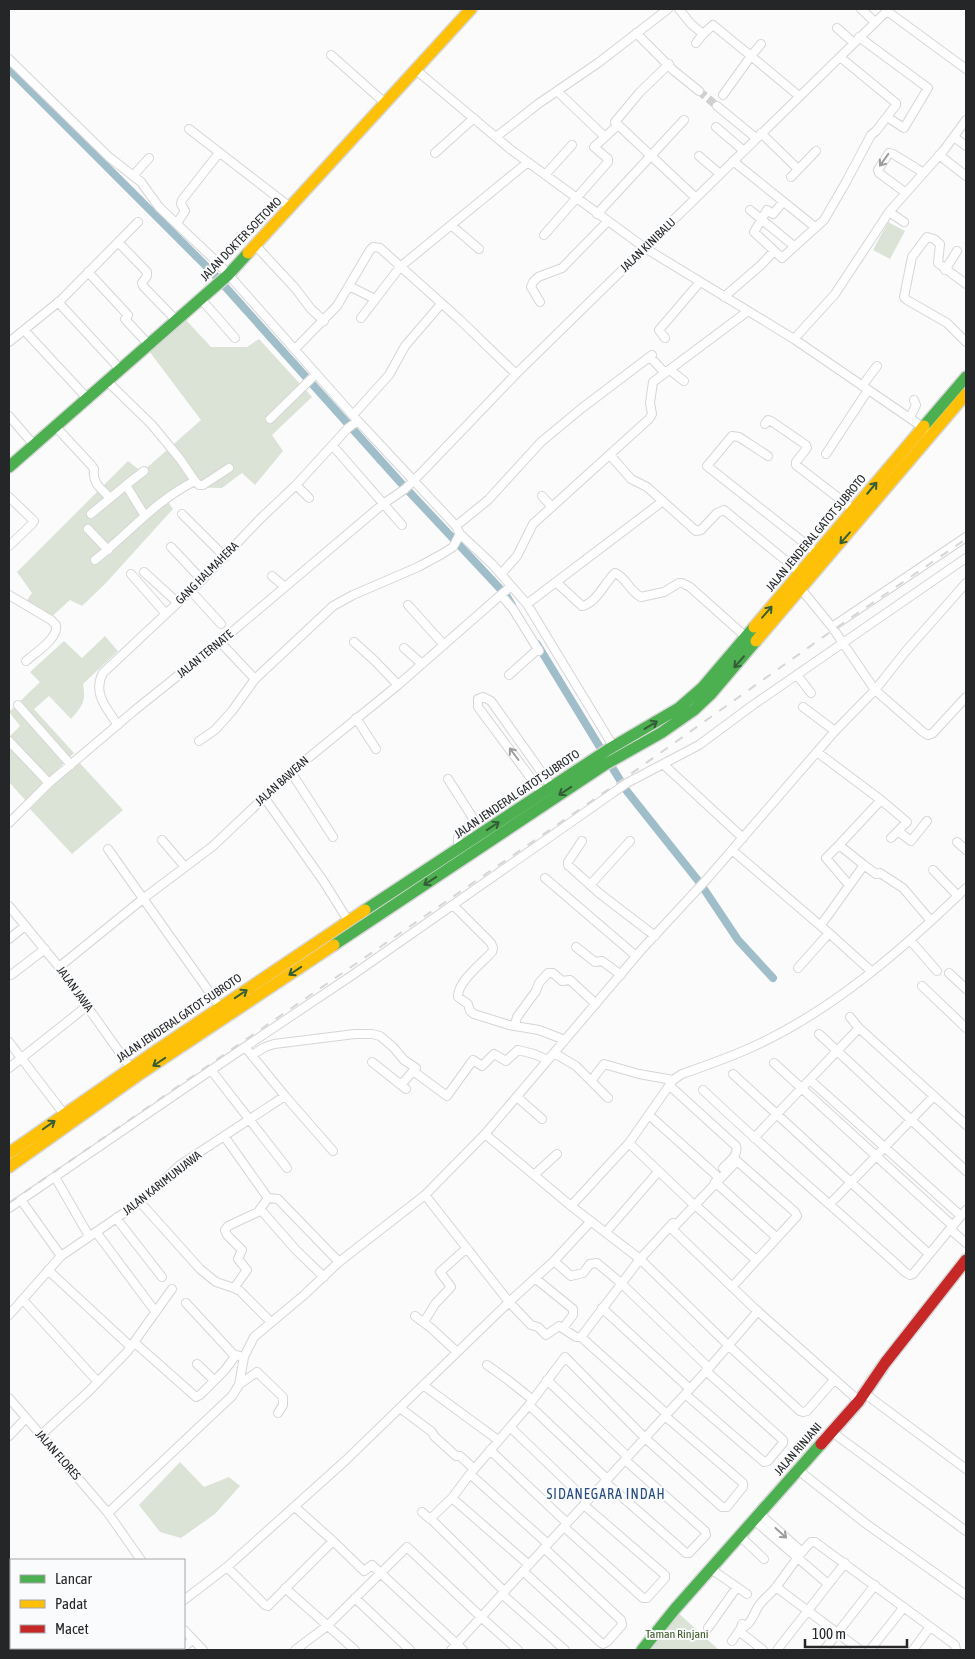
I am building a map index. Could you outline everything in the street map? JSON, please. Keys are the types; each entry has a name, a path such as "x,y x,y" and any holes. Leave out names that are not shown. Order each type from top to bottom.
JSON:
{"main road":[{"name":"JALAN DOKTER SOETOMO","path":"9,467 226,278 470,9"},
{"name":"JALAN JENDERAL GATOT SUBROTO","path":"9,1166 220,1007 349,922 371,914 459,849 547,790 609,754 661,732 694,710 711,694 801,589 928,430 966,377"},
{"name":"JALAN JENDERAL GATOT SUBROTO","path":"9,1153 64,1114 134,1072 371,914 687,701 703,687 854,510 928,430 966,394"},
{"name":"JALAN RINJANI","path":"642,1650 832,1432 966,1260"}],"street":[{"path":"496,137 598,63 668,9"},
{"path":"679,9 691,24 703,34"},
{"path":"861,9 875,22"},
{"path":"888,10 966,69"},
{"name":"JALAN KINIBALU","path":"409,484 516,374 888,10"},
{"path":"696,43 713,25 799,96"},
{"path":"837,28 928,88 904,128 887,117"},
{"path":"636,33 699,91"},
{"path":"723,95 761,44"},
{"path":"331,55 386,103"},
{"path":"783,202 773,214 768,210 754,232 782,258 824,220 871,135 876,132 896,103 840,57"},
{"path":"9,59 109,157 146,188 160,207 177,223 226,278 295,348 313,377 409,484 456,526 459,536 500,574 527,604 609,754"},
{"path":"669,64 640,92 615,121 617,126 696,198"},
{"path":"416,70 528,162 645,248 794,340 928,430"},
{"path":"557,91 604,136"},
{"path":"717,106 798,169"},
{"path":"435,153 474,118"},
{"path":"597,214 684,120"},
{"path":"794,340 835,294 889,212 939,155 966,120"},
{"path":"544,235 609,161 594,147 617,126"},
{"path":"716,127 744,151"},
{"path":"189,129 290,207"},
{"path":"954,137 966,146"},
{"path":"545,175 572,145"},
{"path":"791,177 816,151"},
{"path":"177,223 185,211 181,204 182,200 219,153"},
{"path":"906,193 879,173 878,170 889,153 924,172"},
{"path":"939,155 966,176"},
{"path":"699,156 720,174"},
{"path":"133,176 148,158"},
{"path":"733,161 815,227"},
{"path":"361,318 400,267 528,162"},
{"path":"750,210 794,246"},
{"path":"889,212 904,222"},
{"path":"540,302 531,287 533,282 538,277 562,268 608,221"},
{"path":"9,342 58,302 138,222"},
{"path":"451,225 480,249"},
{"path":"966,284 938,263 940,244 934,239 927,237 912,257 904,296 907,300 947,323 966,342"},
{"path":"118,242 147,272 147,276 141,284 176,320"},
{"path":"256,246 302,296 311,309 324,321"},
{"path":"295,348 337,306 373,247 380,248 516,374"},
{"path":"724,297 762,265 774,251"},
{"path":"945,270 957,251"},
{"path":"88,272 128,315 125,319 149,345"},
{"path":"666,338 659,330 700,282"},
{"path":"350,286 375,299"},
{"path":"205,296 236,338"},
{"path":"58,302 120,370"},
{"name":"GANG HALMAHERA","path":"118,725 98,692 100,678 111,664 191,591 333,446 354,422 389,374 405,346 441,304"},
{"path":"500,574 517,556 533,524 652,416 650,403 652,384 748,311"},
{"path":"24,330 87,398"},
{"path":"456,526 488,500 540,442 651,356 667,372 684,381"},
{"path":"826,454 877,366"},
{"path":"270,419 313,377"},
{"path":"107,381 152,425 199,485 202,485 228,468"},
{"path":"910,418 916,405 914,400"},
{"path":"9,416 34,445"},
{"path":"764,424 768,420 771,421 806,445 807,448 796,462 796,465 854,510"},
{"path":"55,426 92,466 94,469 92,477 94,481 110,498"},
{"path":"768,456 738,437 732,436 707,466 817,553"},
{"path":"333,446 402,525"},
{"path":"610,455 631,479 643,484 698,531 717,513 724,510 801,573"},
{"path":"91,514 144,471"},
{"path":"95,560 145,516 180,489 195,481"},
{"name":"JALAN TERNATE","path":"9,823 70,765 409,484"},
{"path":"296,485 309,498"},
{"path":"126,486 145,516"},
{"path":"542,496 552,507"},
{"path":"9,497 34,521 9,546"},
{"path":"527,604 662,500"},
{"path":"182,514 225,557"},
{"path":"88,528 108,550"},
{"path":"199,741 215,730 232,711 255,679 333,606 352,594 418,567 453,547 459,536"},
{"path":"832,627 966,537"},
{"path":"171,547 202,580"},
{"path":"9,1208 245,1046 354,974 623,785 699,745 966,558"},
{"path":"144,572 178,603"},
{"path":"556,582 582,606 586,606 615,573 640,597 664,592 682,583 690,587 746,637"},
{"path":"131,574 166,614"},
{"path":"272,576 285,587"},
{"path":"240,1384 244,1357 254,1337 339,1262 425,1196 485,1134 636,956 707,879 835,731 908,653 966,583"},
{"name":"JALAN BAWEAN","path":"59,967 144,898 213,846 291,772 398,685 511,587"},
{"path":"801,589 832,627 875,690 922,732 928,735 937,729 966,697"},
{"path":"191,591 221,624"},
{"path":"502,594 539,650 509,675"},
{"path":"9,595 51,620 56,625 56,634 52,639 26,661"},
{"path":"408,605 444,645"},
{"path":"220,642 255,679"},
{"path":"354,642 398,685"},
{"path":"404,648 422,664"},
{"path":"797,675 811,693"},
{"path":"483,697 491,702 547,790 478,707 478,700 483,697"},
{"path":"18,705 70,765"},
{"path":"803,707 835,731"},
{"path":"356,718 376,748"},
{"path":"9,741 49,783"},
{"path":"817,752 881,800 918,832"},
{"path":"663,764 742,838"},
{"path":"291,772 310,794 333,837"},
{"path":"448,779 473,818 470,825 458,834 459,849"},
{"path":"264,797 324,882 349,922"},
{"path":"849,885 826,858 881,800"},
{"path":"898,831 911,841 927,821"},
{"path":"891,838 907,822"},
{"path":"470,825 477,837"},
{"path":"162,840 185,866"},
{"path":"582,842 569,859 568,864 590,885 655,936"},
{"path":"590,885 630,842"},
{"path":"957,842 966,850"},
{"path":"839,845 876,874 880,873 903,888 931,921"},
{"path":"108,849 220,1007"},
{"path":"732,850 872,971"},
{"path":"821,925 864,865"},
{"path":"934,870 958,896"},
{"path":"545,878 636,956"},
{"path":"571,1206 629,1143 672,1083 682,1074 750,1048 791,1027 854,986 910,940 966,888"},
{"path":"453,905 492,943 493,948 492,952 461,984 457,993 458,997 468,1004 471,1013 509,1025 539,1030 565,1040"},
{"name":"JALAN JAWA","path":"9,906 59,967 134,1072"},
{"path":"9,939 25,926"},
{"path":"798,968 829,933"},
{"path":"910,940 937,971"},
{"path":"576,947 595,962 602,961 621,975"},
{"path":"11,975 45,949"},
{"path":"515,1026 517,1017 536,991 537,985 548,973 553,973 562,981 570,980 596,1004"},
{"path":"949,973 966,988"},
{"path":"922,986 966,1028"},
{"path":"9,1068 87,1006"},
{"path":"850,1017 859,1028 966,1125"},
{"path":"754,1138 859,1028"},
{"path":"252,1055 274,1044 355,1034 372,1034 380,1036 404,1060 416,1068 404,1087 372,1062"},
{"path":"819,1034 966,1171"},
{"path":"9,1042 20,1059 64,1114"},
{"path":"245,1046 333,1151"},
{"path":"466,1054 482,1066 494,1054 506,1061 518,1050 548,1060"},
{"path":"554,1053 576,1066 608,1098"},
{"path":"413,1071 447,1096 473,1060"},
{"path":"774,1063 966,1243"},
{"path":"581,1337 640,1258 716,1178 736,1155 737,1150 736,1146 672,1083 604,1064 591,1081"},
{"path":"211,1070 287,1168"},
{"path":"733,1074 929,1254"},
{"path":"703,1090 754,1138 905,1272 910,1275 913,1274 964,1213 885,1148 810,1080"},
{"name":"JALAN KARIMUNJAWA","path":"9,1314 61,1256 140,1202 180,1165 285,1096"},
{"path":"830,1204 852,1184 934,1096"},
{"path":"516,1097 542,1120"},
{"path":"649,1114 776,1237"},
{"path":"485,1134 571,1206 640,1258 728,1345 803,1412 808,1410 834,1380"},
{"path":"224,1136 268,1198 278,1199 339,1262"},
{"path":"629,1143 658,1172 756,1260"},
{"path":"534,1175 557,1154"},
{"path":"716,1178 737,1162 795,1212 797,1216 732,1287"},
{"path":"606,1232 658,1172"},
{"path":"55,1177 92,1234 155,1311"},
{"path":"425,1196 509,1302 531,1325 538,1327 545,1334 548,1334 556,1327 563,1328 577,1337 581,1337 743,1484 743,1487 728,1506 722,1508 645,1438 565,1357 531,1402 472,1471 452,1498 431,1519"},
{"path":"234,1288 247,1270 238,1259 242,1250 227,1235 225,1230 228,1226 260,1210 268,1198"},
{"path":"21,1200 61,1256"},
{"path":"140,1202 200,1268 216,1282 240,1292 271,1322"},
{"path":"693,1203 672,1229 732,1287 834,1380 966,1468"},
{"path":"260,1210 296,1250 324,1277"},
{"path":"116,1218 162,1277"},
{"path":"185,1599 227,1567 345,1462 509,1302 536,1279 591,1221"},
{"path":"424,1322 435,1304 451,1287 440,1272 467,1248"},
{"path":"554,1261 572,1276 583,1273 590,1264 595,1262 621,1283 784,1441 768,1461 764,1462 687,1392 602,1308"},
{"path":"48,1270 194,1396 198,1397 225,1370 236,1355"},
{"path":"536,1279 573,1309 573,1315 563,1328"},
{"path":"41,1434 98,1382 133,1345 172,1289"},
{"path":"23,1300 98,1382"},
{"path":"186,1303 236,1355 244,1357"},
{"path":"453,1647 708,1369 758,1311"},
{"path":"415,1316 457,1352"},
{"path":"197,1364 214,1380"},
{"path":"488,1365 508,1380 531,1402 606,1480 686,1553 689,1553 706,1535 705,1531 626,1458 547,1380"},
{"path":"108,1513 232,1396 240,1384 257,1372 283,1397 283,1405 278,1413"},
{"path":"423,1385 498,1440"},
{"name":"JALAN FLORES","path":"9,1398 108,1513 140,1559"},
{"path":"400,1408 432,1432 456,1456 460,1456 472,1471 621,1620 622,1625 607,1642 604,1644 600,1642 523,1571"},
{"path":"9,1436 26,1418"},
{"path":"490,1450 565,1525 643,1598 647,1598 665,1578 665,1575 586,1503 510,1427"},
{"path":"832,1432 966,1530"},
{"path":"798,1470 865,1523 966,1595"},
{"path":"452,1498 529,1565"},
{"path":"295,1507 364,1570 372,1565 453,1647 463,1650"},
{"path":"422,1512 503,1593 565,1650"},
{"path":"757,1518 828,1584"},
{"path":"741,1537 764,1559"},
{"path":"227,1567 268,1606 333,1541"},
{"path":"732,1641 755,1615 756,1609 776,1587 799,1555 811,1542 816,1542 955,1645 956,1650"},
{"path":"295,1650 328,1626 407,1547 518,1650"},
{"path":"777,1650 845,1563"},
{"path":"711,1569 747,1594"},
{"path":"824,1650 874,1585"},
{"path":"708,1628 737,1587"},
{"path":"776,1587 860,1650"},
{"path":"285,1588 355,1650"},
{"path":"355,1598 410,1650"},
{"path":"870,1650 904,1606"},
{"path":"913,1650 930,1627"},
{"path":"740,1630 763,1650"},
{"path":"185,1631 203,1650"},
{"path":"185,1646 192,1640"},
{"path":"303,1644 310,1650"}],"green space":[{"path":"888,222 905,231 890,259 873,250"},
{"path":"186,320 211,347 247,347 259,339 312,397 272,435 283,451 255,485 242,473 222,488 178,487 166,499 173,509 105,584 82,606 70,600 48,620 23,606 32,593 17,572 128,461 142,472 201,420 149,351"},
{"path":"105,636 118,651 83,684 83,703 71,719 49,696 34,709 74,753 26,801 9,782 9,737 20,726 9,712 40,682 30,672 64,641 82,658"},
{"path":"78,761 123,810 72,854 30,809"},
{"path":"180,1462 204,1487 229,1477 240,1486 215,1514 181,1538 160,1532 139,1505"},
{"name":"Taman Rinjani","path":"675,1610 719,1650 643,1650"}],"waterway":[{"path":"9,69 212,272 401,483 506,595 512,605"},
{"path":"537,644 626,790 700,883 738,940 773,978"}],"tunnel":[{"path":"699,91 717,106"}],"railway":[{"path":"9,1203 625,778 833,630 966,539"}],"traffic: fast":[{"path":"9,467 228,275 248,253"},
{"path":"924,426 966,377"},
{"path":"365,910 609,749 679,708 702,688 754,627"},
{"path":"334,945 606,764 661,733 694,710 711,694 756,641"},
{"path":"642,1650 675,1609 821,1444"}],"traffic: slow":[{"path":"248,253 471,9"},
{"path":"756,641 966,394"},
{"path":"754,627 924,426"},
{"path":"9,1153 157,1050 365,910"},
{"path":"9,1167 137,1076 334,945"}],"traffic: jam":[{"path":"821,1444 859,1401 885,1363 966,1260"}],"district":[{"name":"SIDANEGARA INDAH","path":"606,1494"}]}
